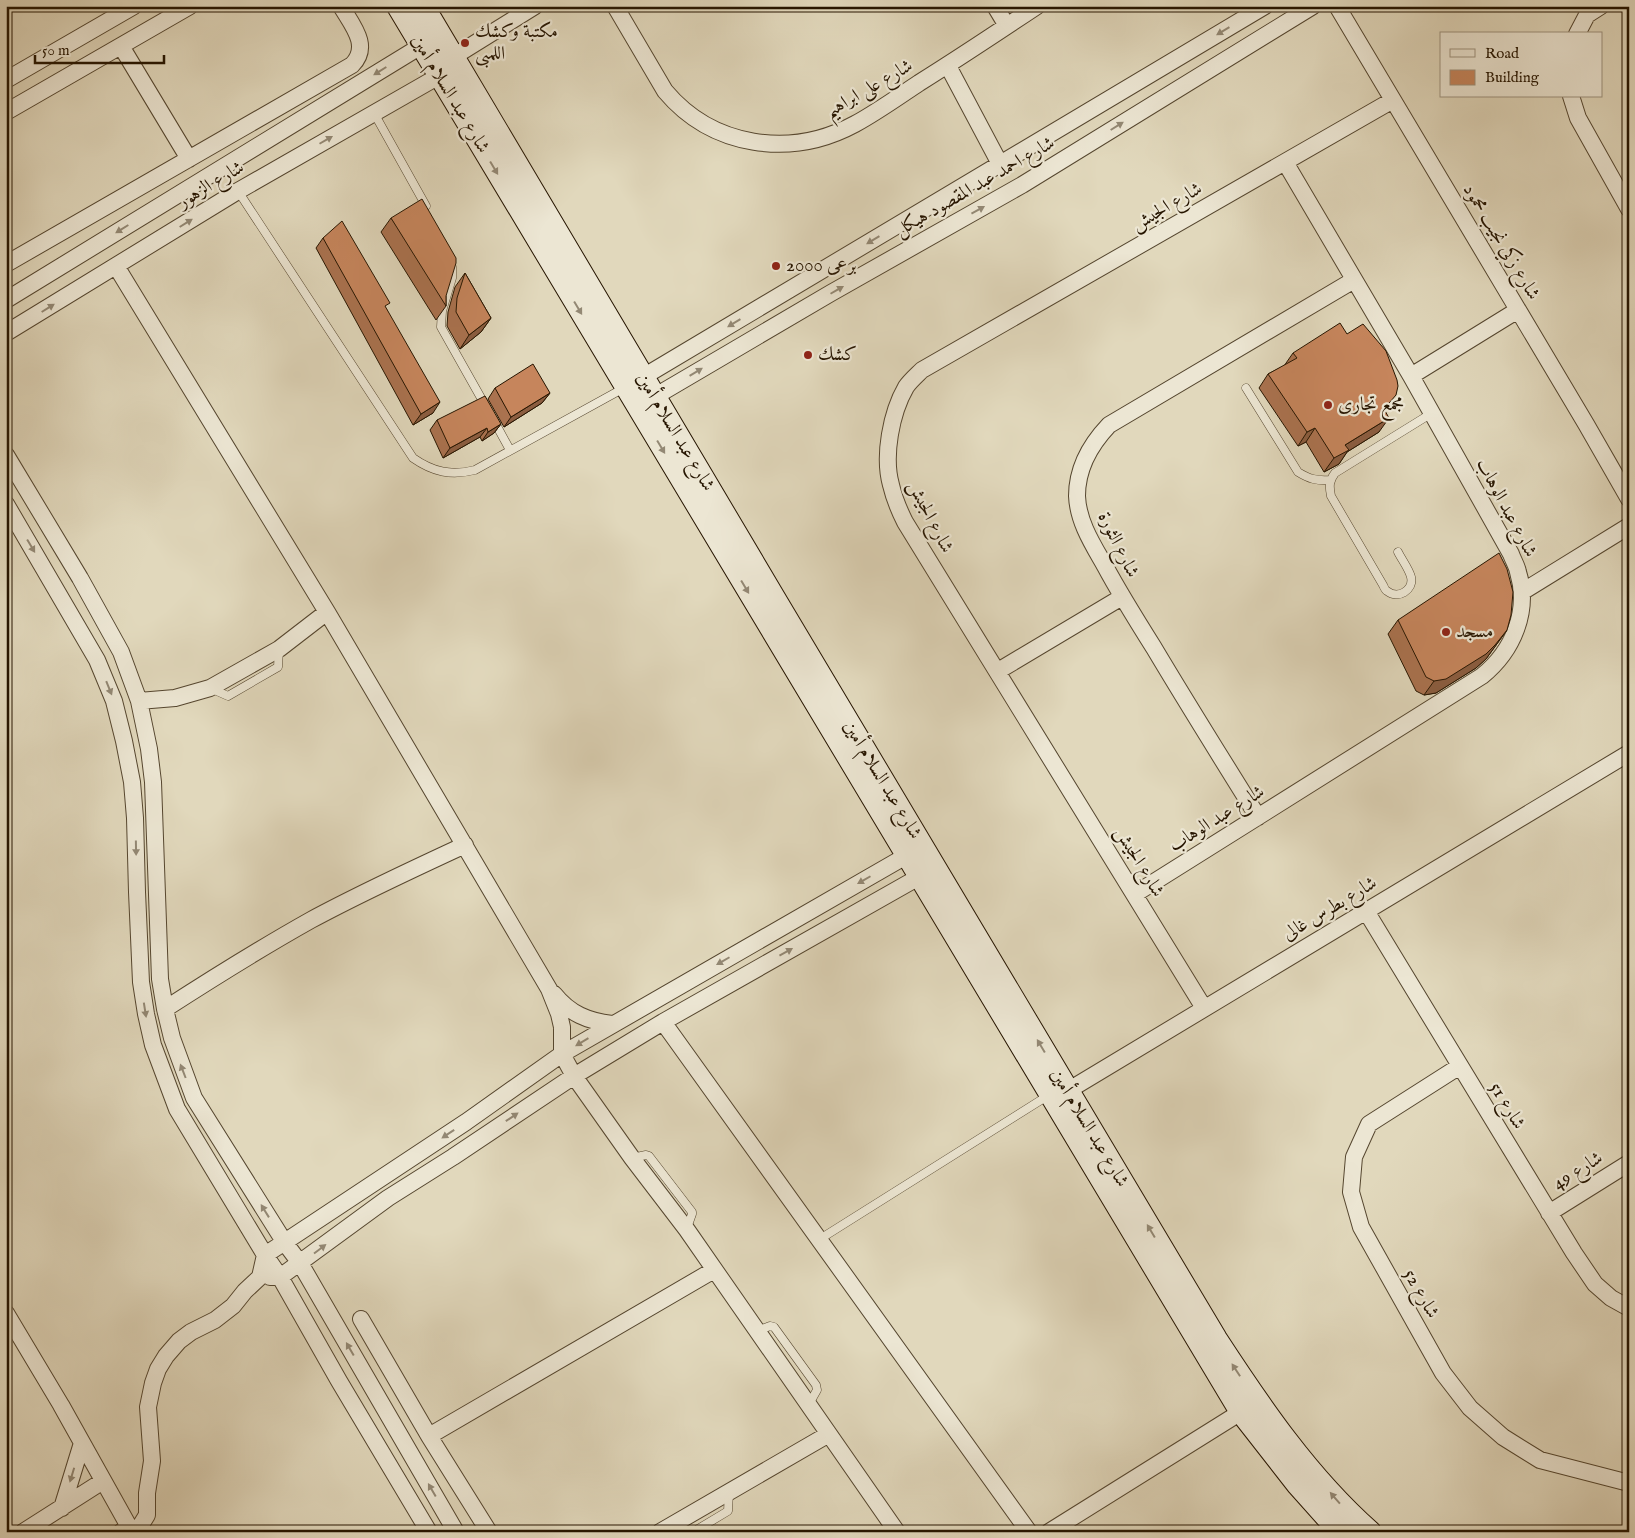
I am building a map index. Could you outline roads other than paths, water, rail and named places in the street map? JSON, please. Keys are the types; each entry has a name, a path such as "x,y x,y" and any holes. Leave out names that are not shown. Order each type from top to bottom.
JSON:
{"street":[{"path":"6,80 134,6"},
{"path":"6,112 190,6"},
{"path":"6,264 352,65 360,54 360,41 341,6"},
{"name":"شارع عبد السلام أمين","path":"398,6 439,76 646,402 1056,1095 1241,1412 1298,1485 1340,1532"},
{"name":"شارع عبد السلام أمين","path":"424,6 634,382"},
{"path":"453,56 535,6"},
{"name":"شارع على ابراهيم","path":"615,6 674,102 709,128 728,136 754,142 781,144 808,141 832,134 854,124 948,66 1037,6"},
{"path":"994,6 1008,26"},
{"name":"شارع احمد عبد المقصود هيكل","path":"634,382 1265,6"},
{"name":"شارع احمد عبد المقصود هيكل","path":"646,402 831,293 1022,185 1313,6"},
{"name":"شارع زكي نجيب محمود","path":"1337,6 1629,499"},
{"path":"1578,32 1587,15 1601,6"},
{"path":"121,46 189,159"},
{"name":"شارع الزهور","path":"6,300 421,46"},
{"path":"50,55 64,79"},
{"path":"948,66 1000,164"},
{"name":"شارع الزهور","path":"6,333 238,191 439,76"},
{"path":"1572,98 1578,118 1629,209"},
{"name":"شارع الجيش","path":"1204,1008 905,522 890,484 888,444 892,423 907,386 922,370 1393,100"},
{"name":"شارع عبد الوهاب","path":"1135,894 1493,667 1515,636 1520,617 1522,592 1518,572 1510,554 1411,376 1285,162"},
{"path":"116,266 327,612 549,989 561,1003 576,1014 594,1022 612,1024"},
{"name":"شارع الثورة","path":"1258,817 1122,597 1090,538 1081,517 1077,496 1079,477 1085,457 1096,438 1109,425 1354,280"},
{"path":"1411,376 1518,310"},
{"name":"شارع عبد السلام أمين","path":"646,402 906,856 1056,1095 1257,1401 1340,1504 1370,1532"},
{"path":"6,455 80,578 116,644 139,701 149,749 153,782 160,979 172,1038 194,1098 285,1243 300,1263 456,1532"},
{"path":"6,504 97,660 114,701 132,782 141,982 153,1045 177,1109 280,1277 339,1381 429,1532"},
{"path":"1522,592 1629,526"},
{"path":"998,671 1122,597"},
{"path":"139,701 175,698 210,688 279,649 327,612"},
{"name":"شارع بطرس غالى","path":"1056,1095 1629,753"},
{"path":"165,1009 261,948 311,920 465,846"},
{"path":"121,1532 132,1532 138,1528 147,1515 147,1493 152,1461 148,1407 153,1382 158,1369 179,1341 191,1332 215,1320 233,1306 260,1277 265,1255 466,1122 562,1054 906,856"},
{"path":"260,1277 280,1277 388,1198 574,1076 662,1022 919,877"},
{"name":"شارع 51","path":"1366,911 1549,1213 1595,1284 1611,1298 1629,1308"},
{"path":"549,989 560,1020 562,1054 574,1076 632,1158 687,1230 897,1532"},
{"path":"662,1022 1029,1532"},
{"name":"شارع 52","path":"1460,1066 1369,1124 1354,1157 1352,1174 1351,1192 1361,1227 1443,1373 1470,1408 1503,1437 1540,1460 1629,1483"},
{"name":"شارع 49","path":"1549,1213 1629,1163"},
{"path":"430,1436 714,1270"},
{"path":"6,1313 132,1532"},
{"path":"362,1319 430,1436 489,1532"},
{"path":"1049,1532 1241,1412"},
{"path":"660,1532 829,1434"},
{"path":"62,1508 82,1443"},
{"path":"23,1532 103,1481"}],"lane":[{"path":"374,113 431,216"},
{"path":"238,191 413,458 424,466 436,471 449,473 475,470 634,382"},
{"path":"452,259 452,278 442,311 441,326 510,450"},
{"path":"1246,388 1298,472 1308,479 1318,481 1330,480"},
{"path":"1398,552 1412,579 1411,586 1405,593 1396,595 1388,592 1383,585 1330,496 1330,480 1336,474 1432,413"},
{"path":"820,1239 1056,1095"},
{"path":"693,1532 728,1511 729,1492"}],"place":[{"name":"مكتبة وكشك اللمبى","path":"465,43"},
{"name":"برعى 2000","path":"776,266"},
{"name":"كشك","path":"808,355"},
{"name":"مجمع تجارى","path":"1328,405"},
{"name":"مسجد","path":"1446,632"}]}
